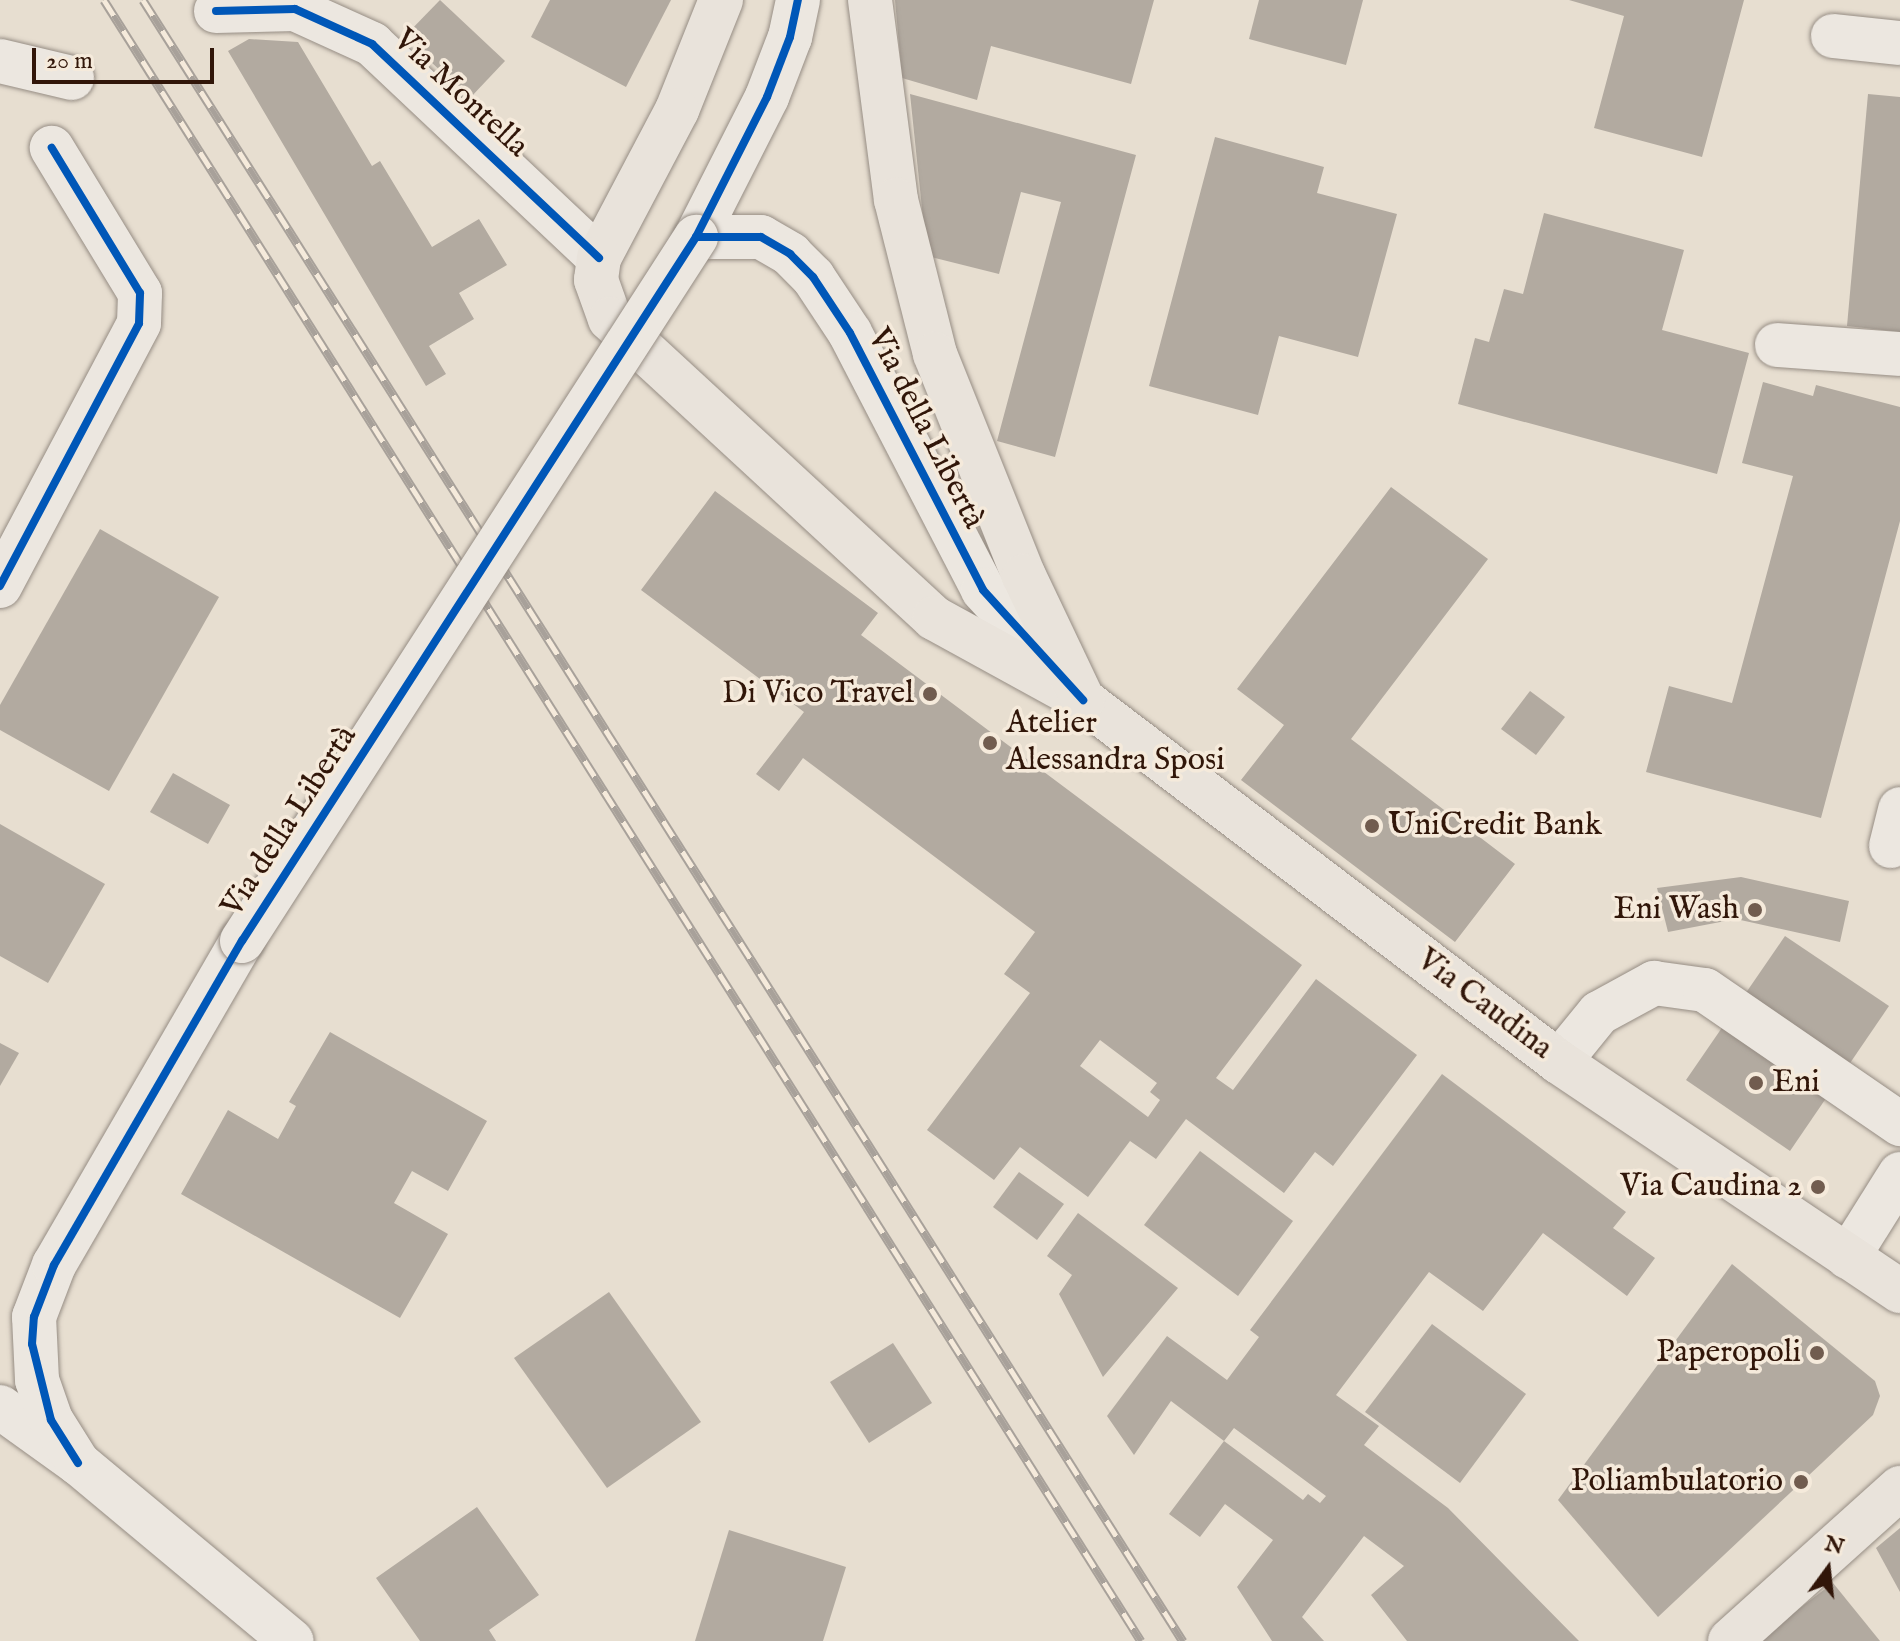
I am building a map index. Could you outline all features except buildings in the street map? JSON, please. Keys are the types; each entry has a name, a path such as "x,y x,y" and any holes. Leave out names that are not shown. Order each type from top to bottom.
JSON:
{"main road":[{"path":"599,258 677,110 721,0"},
{"path":"870,0 896,200 935,354 1024,576 1083,700"},
{"name":"Via Caudina","path":"599,258 596,280 610,319 923,608 1083,700 1559,1062 1900,1291"},
{"path":"1730,1641 1900,1488"}],"street":[{"name":"Via della Libertà","path":"78,1463 51,1420 32,1344 34,1317 54,1265 242,941 696,237 767,97 790,37 798,0"},
{"name":"Via Montella","path":"216,11 295,9 372,44 599,258"},
{"path":"1833,36 1900,43"},
{"path":"0,61 72,78"},
{"path":"0,586 139,323 140,293 52,148"},
{"name":"Via della Libertà","path":"696,237 761,237 790,254 813,277 850,333 983,590 1083,700"},
{"path":"1777,345 1900,354"},
{"path":"1559,1062 1599,1013 1654,983 1705,990 1900,1124"},
{"path":"1848,1257 1900,1174"},
{"name":"Via della Libertà","path":"0,1316 54,1265"},
{"path":"0,1407 78,1463 292,1641"}],"railway":[{"path":"104,0 1141,1641"},
{"path":"143,0 1183,1641"}],"cycle path":[{"path":"78,1463 51,1420 32,1344 34,1317 54,1265 242,941 696,237 767,97 790,37 798,0"},
{"path":"216,11 295,9 372,44 599,258"},
{"path":"0,586 139,323 140,293 52,148"},
{"path":"696,237 761,237 790,254 813,277 850,333 983,590 1083,700"}],"place":[{"name":"Di Vico Travel","path":"930,694"},
{"name":"Atelier Alessandra Sposi","path":"990,743"},
{"name":"UniCredit Bank","path":"1372,826"},
{"name":"Eni Wash","path":"1755,910"},
{"name":"Eni","path":"1756,1083"},
{"name":"Via Caudina 2","path":"1818,1187"},
{"name":"Paperopoli","path":"1817,1353"},
{"name":"Poliambulatorio","path":"1801,1482"}]}
